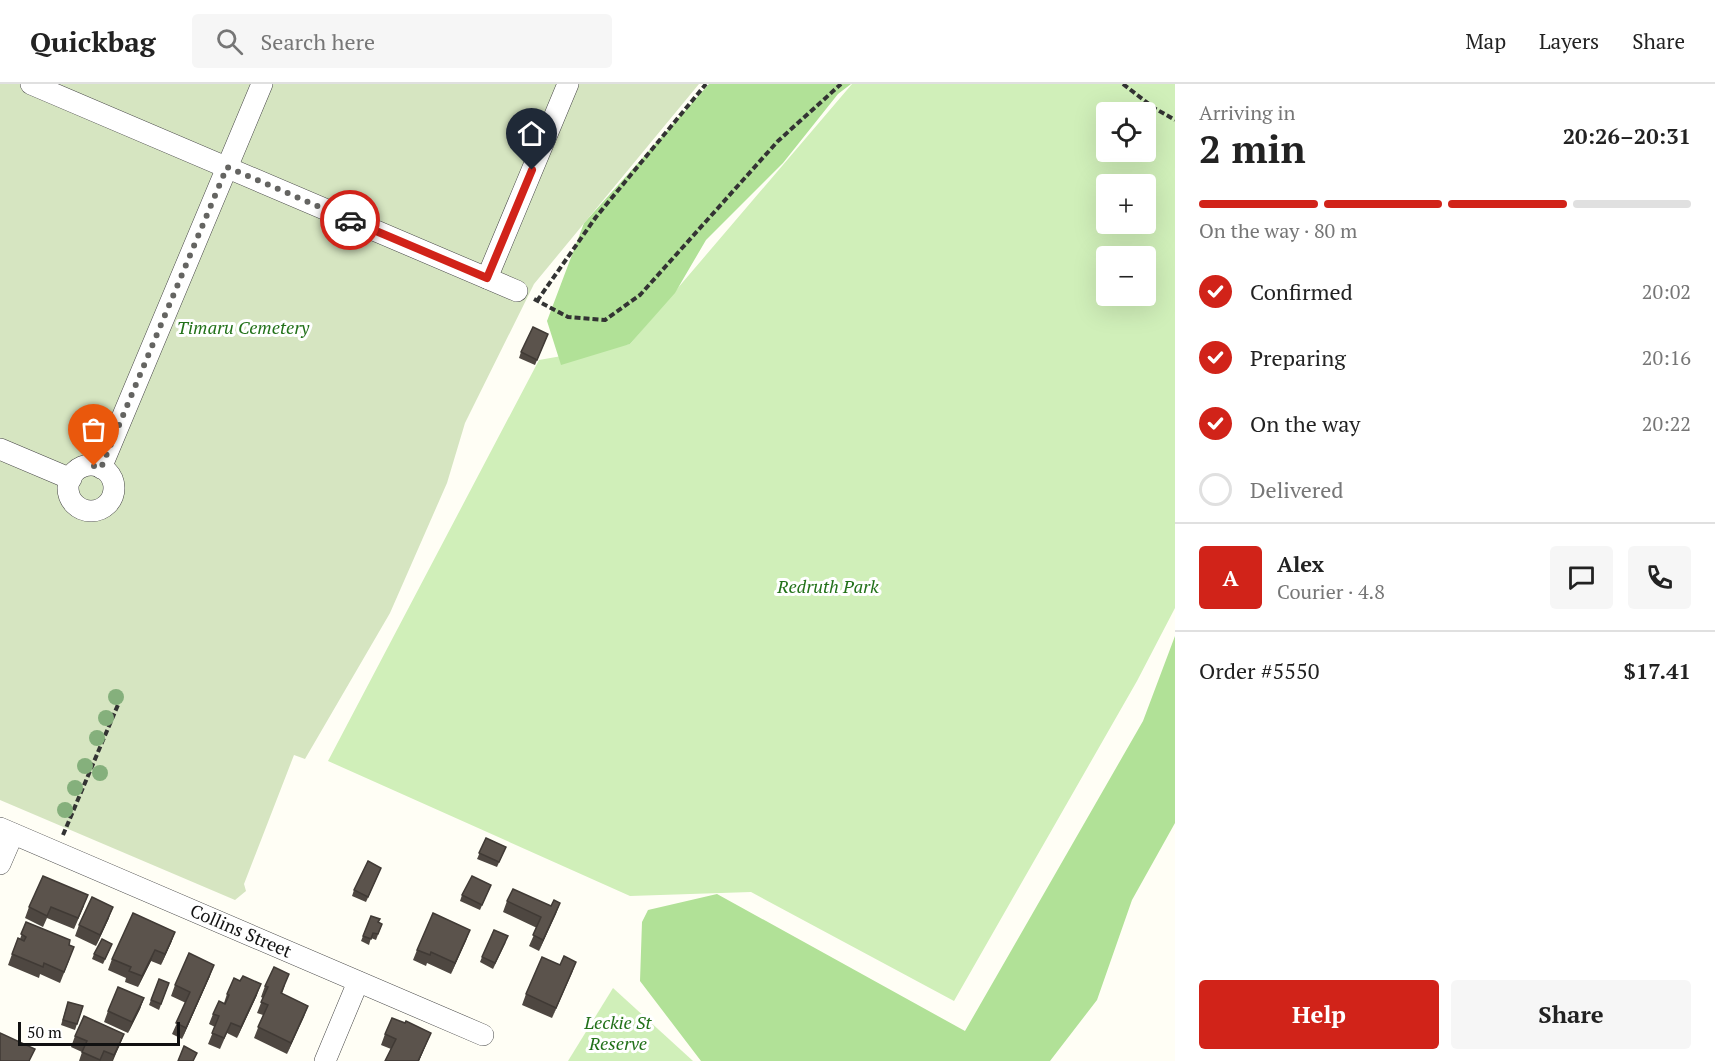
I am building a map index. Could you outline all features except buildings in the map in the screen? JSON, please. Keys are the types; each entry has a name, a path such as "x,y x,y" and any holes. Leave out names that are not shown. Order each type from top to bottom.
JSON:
{"street":[{"path":"31,84 517,291"},
{"path":"101,468 262,84"},
{"path":"487,278 568,84"},
{"path":"0,449 71,479"},
{"path":"94,466 101,468 112,478 114,494 105,507 90,511 82,509 77,506 69,493 71,479 80,469 94,466"},
{"path":"0,864 6,831"},
{"name":"Collins Street","path":"6,831 483,1035"},
{"path":"325,1061 358,982"}],"path":[{"path":"537,301 596,217 706,84"},
{"path":"517,291 568,317 605,320 640,295 778,141 841,84"},
{"path":"1123,84 1154,108 1175,120"},
{"path":"55,852 120,700"}],"green space":[{"name":"Timaru Cemetery","path":"0,84 699,84 534,284 465,423 447,483 390,613 305,759 294,755 244,884 246,891 235,900 0,800"},
{"path":"709,84 851,84 838,94 783,163 706,240 675,293 630,344 561,365 547,321 584,223"},
{"name":"Redruth Park","path":"852,84 1175,84 1175,608 1137,681 954,1001 751,892 630,896 328,761 539,360 630,344"},
{"path":"1175,636 1175,823 1132,900 1097,1000 1050,1061 701,1061 640,981 642,922 648,910 717,894 965,1031 1143,721"},
{"name":"Leckie St Reserve","path":"613,988 693,1061 568,1061"}],"way so far":[{"path":"94,466 101,468 227,167 350,220"}],"route":[{"path":"350,220 487,278 532,170"}]}
